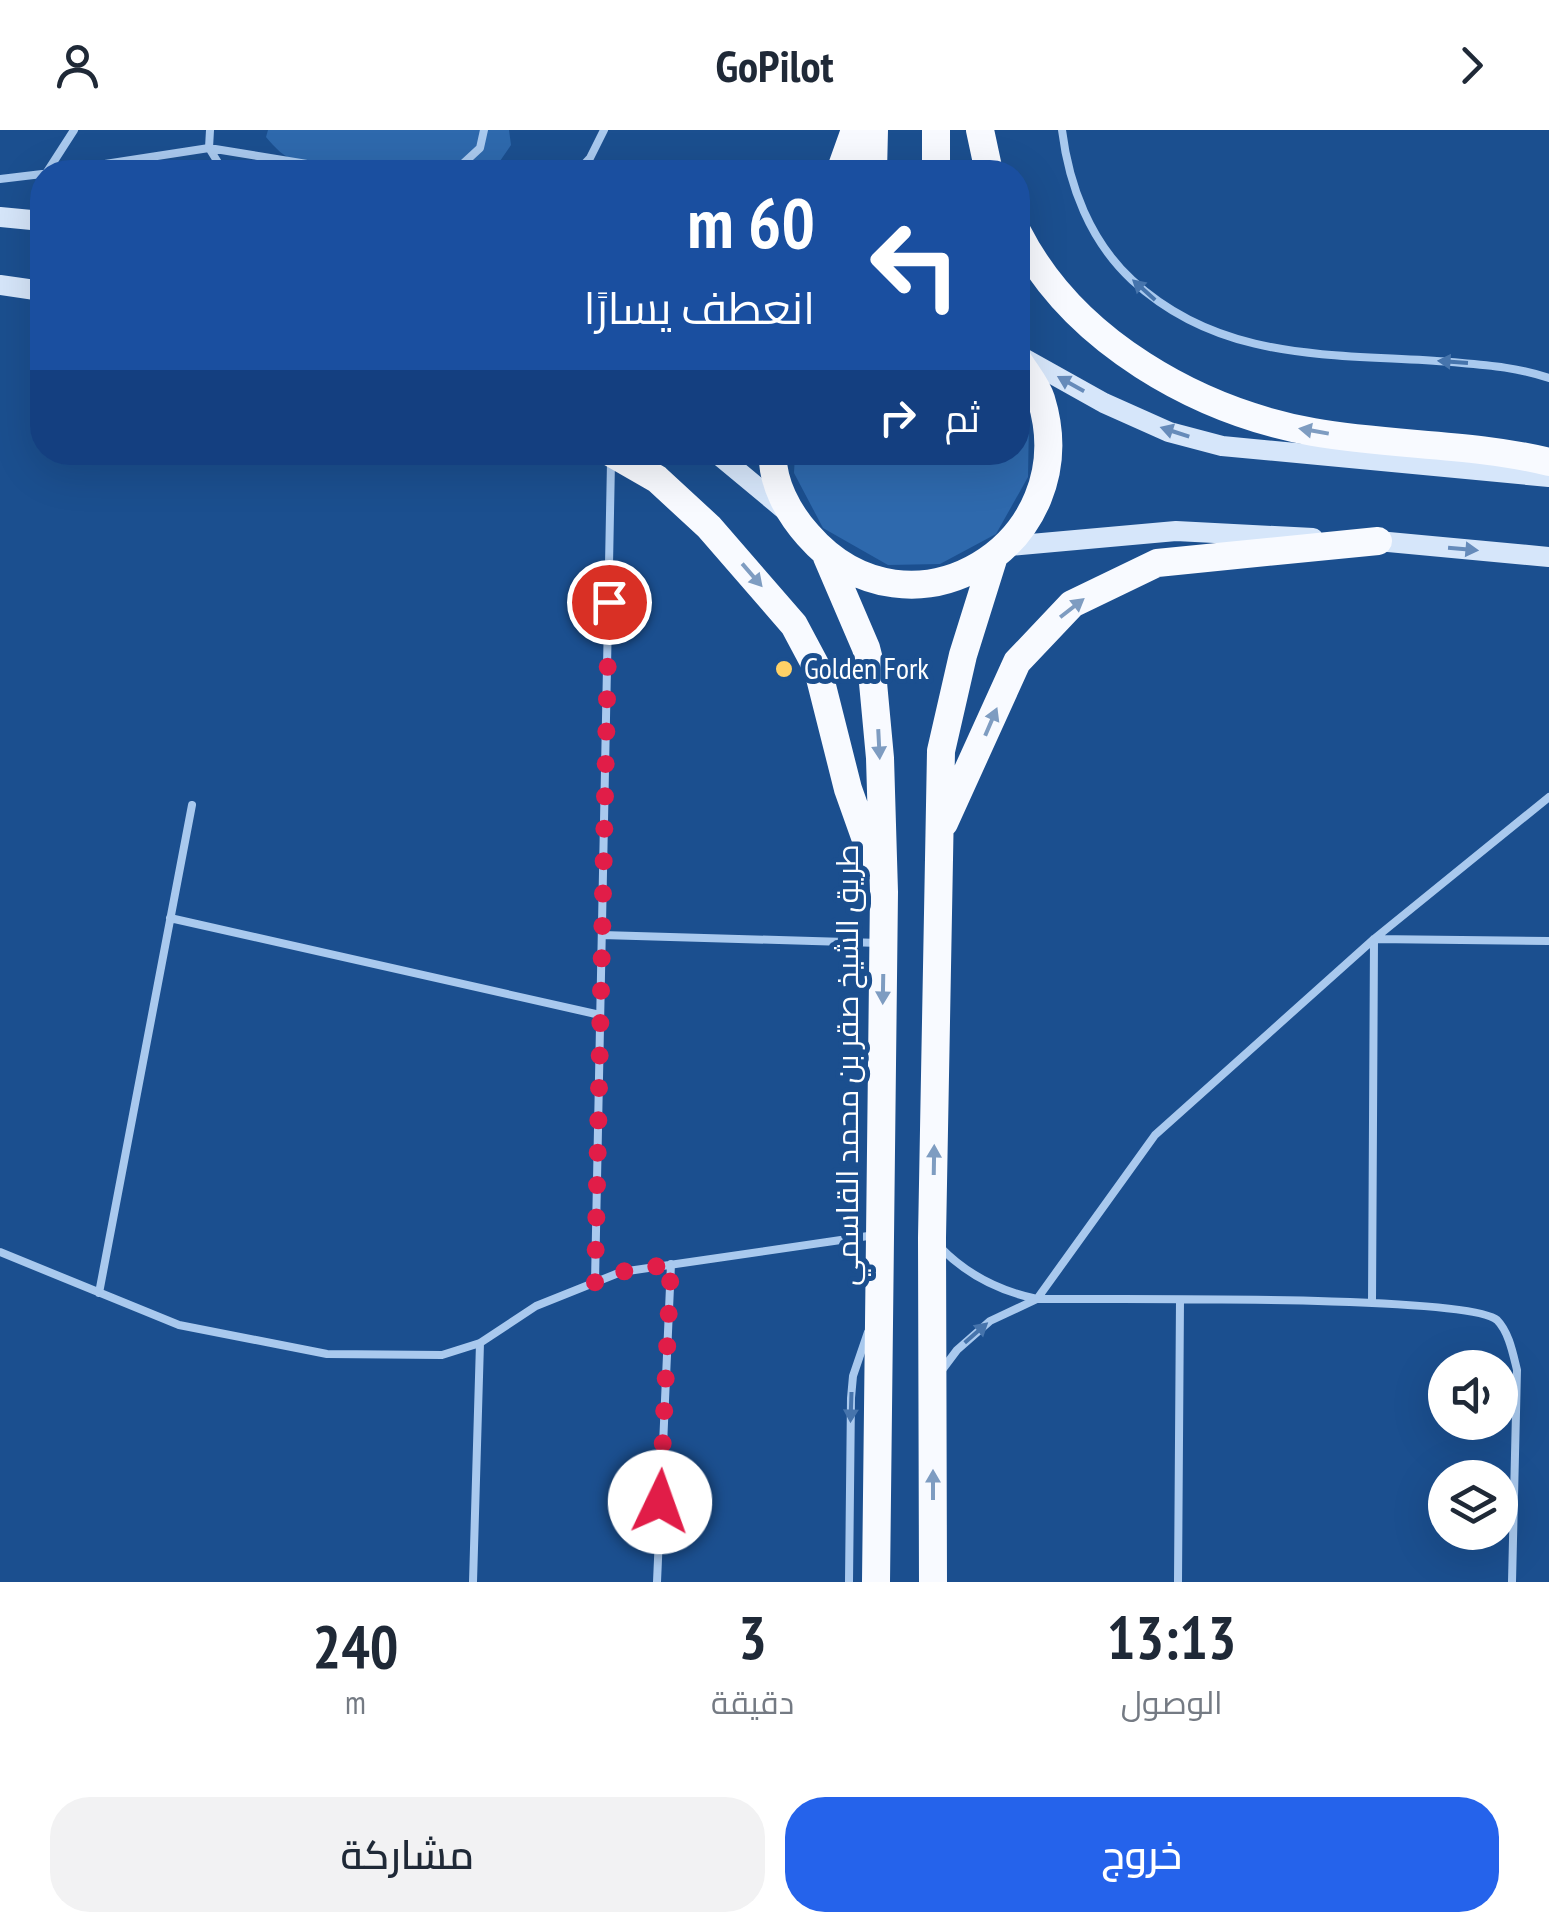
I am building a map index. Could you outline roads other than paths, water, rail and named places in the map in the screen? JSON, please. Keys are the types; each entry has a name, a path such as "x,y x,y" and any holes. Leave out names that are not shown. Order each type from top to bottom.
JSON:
{"highway":[{"path":"844,160 855,130"},
{"path":"873,160 874,130"},
{"path":"936,130 936,160"},
{"path":"980,130 986,160"},
{"path":"1030,250 1073,312 1146,368 1234,412 1312,432 1549,462"},
{"path":"932,1582 932,1238 942,828 940,751 963,655 1001,551 1039,501 1050,450 1041,397 1030,378"},
{"path":"632,465 657,479 708,527 794,625 818,670 848,789 884,892"},
{"path":"773,465 789,514 827,557 871,580 920,585 957,577 1001,551"},
{"path":"942,828 1017,662 1072,604 1157,563 1378,540"},
{"name":"طريق الشيخ صقر بن محمد القاسمي","path":"827,557 866,648 879,742 884,943 876,1582"}],"main road":[{"path":"0,218 30,220"},
{"path":"0,285 30,289"},
{"path":"1030,363 1169,432 1222,446 1549,477"},
{"path":"731,465 789,514"},
{"path":"1001,551 1176,532 1378,540 1549,557"}],"lane":[{"path":"56,160 74,130"},
{"path":"210,130 208,148 216,160"},
{"path":"467,160 480,148 484,130"},
{"path":"588,160 604,130"},
{"path":"1062,130 1078,200 1097,238 1123,271 1154,300 1190,323 1229,339 1270,348 1497,366 1549,378"},
{"path":"131,160 208,148 282,160"},
{"path":"0,180 30,176"},
{"path":"595,1283 610,465"},
{"path":"933,1386 973,1334 990,1321 1036,1299 1156,1135 1374,939 1549,797"},
{"path":"99,1293 192,805"},
{"path":"170,918 600,1015"},
{"path":"602,935 884,943"},
{"path":"1374,939 1549,941"},
{"path":"1372,1303 1374,939"},
{"path":"0,1252 178,1325 328,1354 442,1355 480,1343 536,1306 620,1272 879,1234"},
{"path":"932,1238 977,1277 1008,1292 1036,1299 1372,1303 1478,1311 1497,1320 1509,1341 1517,1370 1512,1582"},
{"path":"657,1582 671,1264"},
{"path":"1178,1582 1180,1300"},
{"path":"850,1582 853,1376 867,1334 879,1316"},
{"path":"473,1582 480,1343"}],"place":[{"name":"Golden Fork","path":"784,669"}]}
